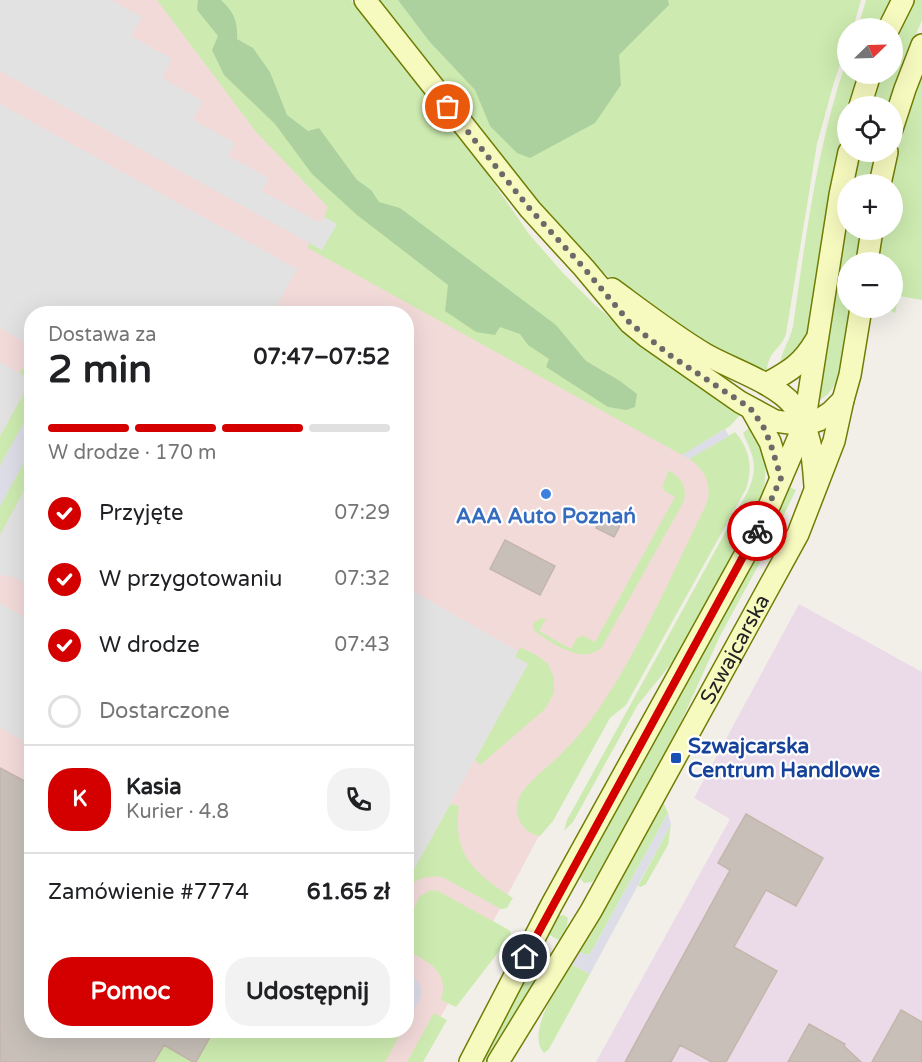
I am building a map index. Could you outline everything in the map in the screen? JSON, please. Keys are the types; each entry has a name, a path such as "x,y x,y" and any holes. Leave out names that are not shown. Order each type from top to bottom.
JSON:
{"street":[{"path":"365,0 530,209 639,330 671,356 750,408 775,421 804,425 819,420 843,400"},
{"path":"894,18 903,0"},
{"path":"903,96 922,45"},
{"name":"Szwajcarska","path":"470,1062 552,904 746,553 804,425 847,162"},
{"path":"584,268 697,349 766,384 790,402 804,425 812,448 815,493"},
{"name":"Szwajcarska","path":"498,1062 591,911 782,565 815,493 834,441 850,375 859,318"},
{"path":"766,384 793,369 807,355 819,334"},
{"path":"750,408 763,426 781,478"}],"shaded area":[{"path":"0,0 293,0 702,430 726,486 471,963 415,1062 0,1062"},
{"path":"0,0 111,0 142,17 131,36 172,59 162,78 203,101 193,120 235,143 228,156 269,178 262,191 320,223 324,217 337,224 322,250 0,71"},
{"path":"0,104 297,269 277,306 24,306 24,342 0,328"},
{"path":"0,362 24,376 24,393 0,436"},
{"path":"24,423 24,462 0,506 0,466"},
{"path":"725,429 729,436 689,459 682,455"},
{"path":"24,491 24,583 14,577 0,575 0,535"},
{"path":"414,592 518,651 515,657 528,664 414,869"},
{"path":"0,603 24,617 24,741 0,728"},
{"path":"799,604 922,672 922,1062 596,1062 730,819 694,798"},
{"path":"668,813 671,824 590,974 571,964 578,951 586,955 590,954"},
{"path":"414,978 421,988 422,994 414,1010"}],"green space":[{"path":"157,0 351,0 474,155 529,234 563,273 640,344 740,415 730,426 682,455 308,248 309,242 322,249 336,224 324,217 328,207 257,133"},
{"path":"198,0 221,0 225,4 234,18 237,39 253,48 270,72 287,115 308,131 319,128 357,180 371,190 379,202 400,208 556,325 586,361 637,394 635,407 626,410 608,407 546,367 549,359 528,345 520,334 500,327 495,335 476,332 445,311 448,285 357,215 312,174 275,124 224,75 212,50 218,36 197,10"},
{"path":"375,0 861,0 856,18 837,18 837,73 817,144 786,334 770,359 767,372 743,366 630,295 602,271 553,220"},
{"path":"398,0 668,0 669,5 619,55 621,85 595,123 530,158 517,153 490,126 475,90 429,41"},
{"path":"866,0 891,0 882,18 861,18"},
{"path":"915,0 922,0 922,20 903,65 903,25"},
{"path":"922,72 922,300 903,297 903,252 881,252 882,240 903,240 903,174 892,174 895,162 903,162 903,130"},
{"path":"839,84 856,84 852,96 837,96 837,159 809,337 780,370 781,358 793,326 820,158"},
{"path":"879,84 895,84 891,96 874,96"},
{"path":"858,162 874,162 871,174 855,174"},
{"path":"843,240 860,240 859,252 841,252"},
{"path":"837,282 837,318 850,318 844,359 835,384 828,394 819,400 818,398"},
{"path":"24,393 24,423 0,466 0,436"},
{"path":"751,426 760,444 765,463 765,482 760,502 679,654 637,706 573,822 564,831 567,820 748,491 754,468 750,448 743,433"},
{"path":"735,432 744,445 749,459 746,489 626,705 610,718 553,821 540,836 534,834 524,827 518,817 517,804 522,792 592,719 626,665 654,613 707,500 707,480 700,468 689,459"},
{"path":"24,462 24,491 0,535 0,506"},
{"path":"670,471 678,477 685,489 683,503 602,647 586,654 577,653 558,646 533,630 536,621 544,618 546,619 539,631 571,649 578,636 580,638 582,635 595,642 675,497 663,490 662,486 667,472"},
{"path":"789,487 796,490 720,636 671,744 601,871 592,882 584,883 579,877 580,873 759,551"},
{"path":"520,647 548,664 554,678 554,693 545,709 480,765 475,760 528,664 515,657"},
{"path":"450,804 459,806 459,838 469,861 477,871 513,898 507,908 501,909 444,878 427,877 414,883 414,869"},
{"path":"662,804 668,813 590,954 586,955 578,951"},
{"path":"671,824 668,845 646,884 638,886"},
{"path":"431,890 438,891 511,933 456,1007 441,1000 443,990 440,975 429,963 414,954 414,908 420,896"},
{"path":"564,915 568,918 562,942 548,934 558,916"},
{"path":"541,947 554,954 485,1062 476,1062"},
{"path":"571,964 590,974 549,1049 544,1053 539,1044 541,1021"},
{"path":"434,1013 447,1020 423,1062 407,1062"},
{"path":"210,1038 398,1038 385,1062 196,1062"},
{"path":"164,1045 193,1062 154,1062"}],"building":[{"path":"603,515 621,524 614,537 596,528"},
{"path":"505,540 555,566 540,595 490,569"},
{"path":"0,768 24,781 24,1038 210,1038 196,1062 164,1045 154,1062 0,1062"},
{"path":"746,814 823,858 796,906 766,890 734,947 777,971 726,1062 712,1062 680,1045 671,1062 625,1062 730,870 718,863"},
{"path":"901,1010 922,1022 922,1062 872,1062"},
{"path":"809,1024 845,1044 844,1046 861,1062 788,1062"}],"way so far":[{"path":"448,107 530,209 630,323 671,356 750,408 763,426 781,478 757,531"}],"place":[{"name":"AAA Auto Poznań","path":"546,494"},
{"name":"Szwajcarska Centrum Handlowe","path":"676,758"}],"route":[{"path":"525,957 757,531"}]}
